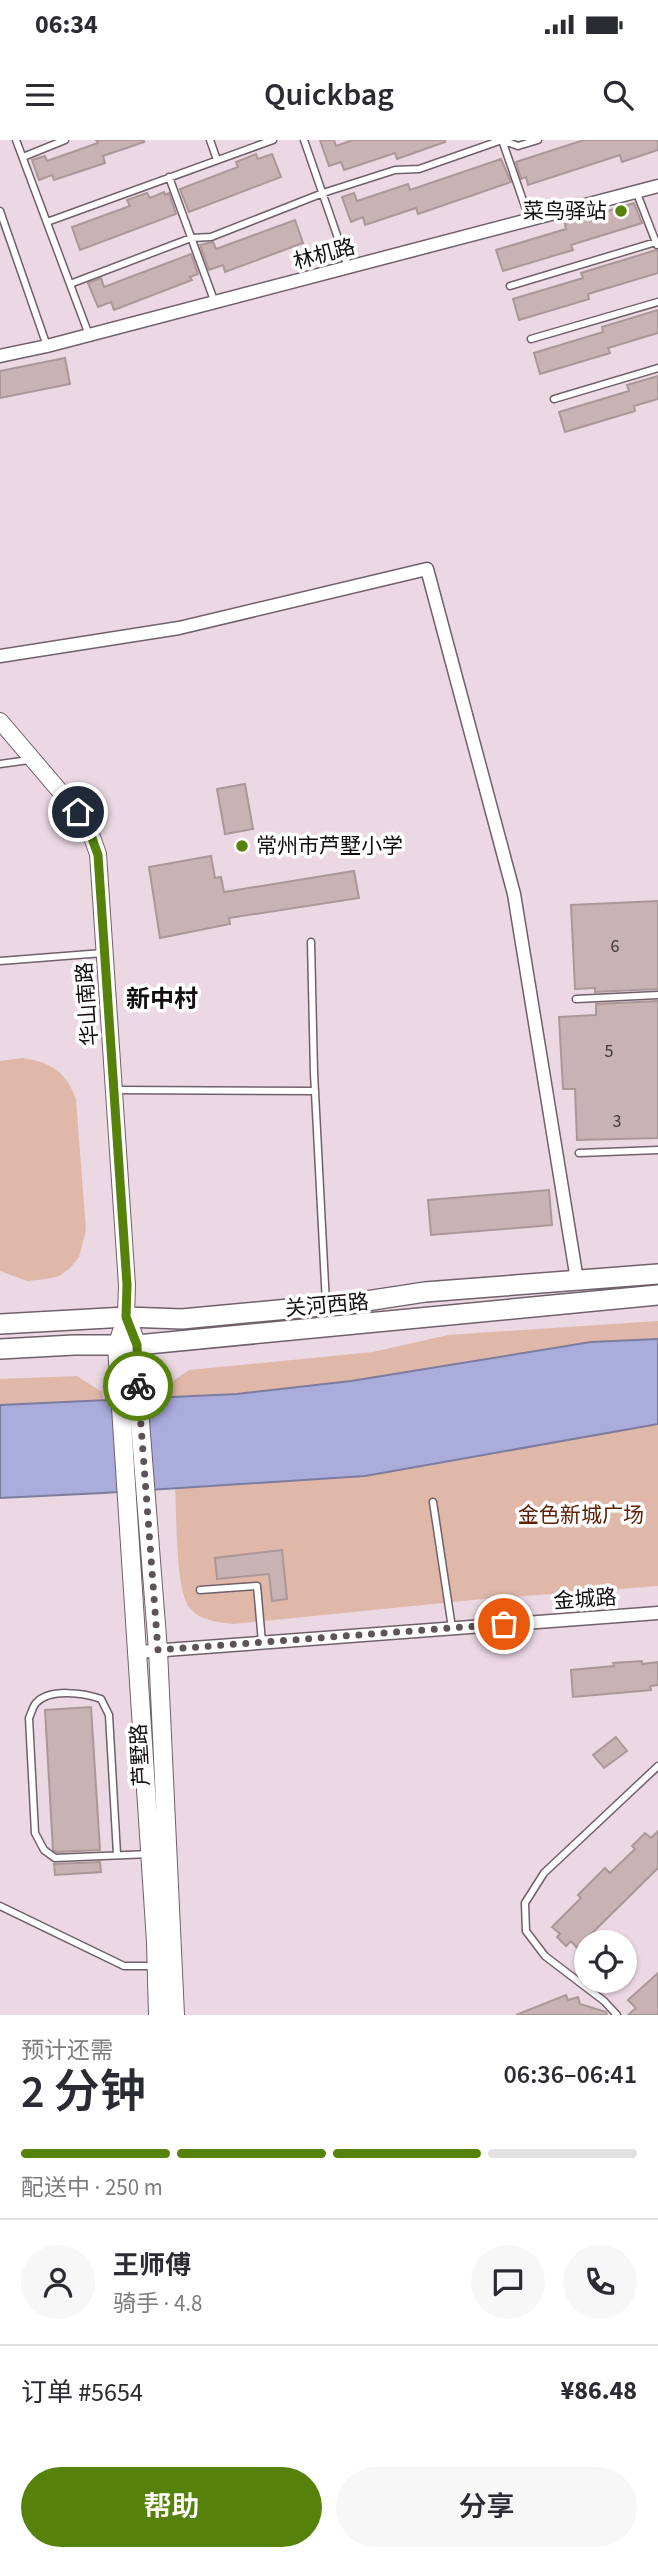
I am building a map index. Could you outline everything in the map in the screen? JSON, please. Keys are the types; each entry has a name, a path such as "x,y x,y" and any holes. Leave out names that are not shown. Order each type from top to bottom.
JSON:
{"main road":[{"name":"关河西路","path":"0,1324 126,1317 182,1319 425,1292 658,1274"},
{"name":"关河西路","path":"0,1349 74,1345 127,1346 658,1295"},
{"path":"126,1317 130,1396"},
{"name":"芦墅路","path":"130,1396 145,1493 158,1650 165,1966 158,2015"},
{"name":"芦墅路","path":"130,1396 127,1494 151,1854 174,2015"}],"street":[{"name":"林机路","path":"0,356 215,303 658,186"},
{"path":"0,656 179,628 427,569 514,894 577,1280"},
{"name":"华山南路","path":"0,721 87,824 98,855 127,1285 126,1317"},
{"name":"金城路","path":"138,1651 658,1613"}],"lane":[{"path":"16,140 89,335"},
{"path":"23,157 65,140"},
{"path":"210,140 217,160"},
{"path":"47,222 273,140"},
{"path":"304,140 348,268"},
{"path":"502,140 529,218"},
{"path":"70,284 191,238 211,237 323,193 395,170 419,169 502,140 518,146 538,140"},
{"path":"169,177 215,303"},
{"path":"510,286 657,244 636,191"},
{"path":"0,211 47,346"},
{"path":"531,339 658,302"},
{"path":"554,399 658,368"},
{"path":"0,764 33,760"},
{"path":"311,942 315,1091 326,1305"},
{"path":"0,961 105,953"},
{"path":"576,999 658,995"},
{"path":"114,1090 315,1091"},
{"path":"579,1153 658,1150"},
{"path":"433,1502 452,1628"},
{"path":"200,1590 257,1586 262,1642"},
{"path":"117,1854 109,1715 101,1699 86,1693 50,1695 36,1703 29,1718 35,1832 44,1850 55,1858 151,1854"},
{"path":"617,2015 604,2001 545,1956 526,1931 525,1903 544,1873 658,1766"},
{"path":"0,1906 124,1966 165,1966"}],"green space":[{"path":"22,1058 41,1062 63,1075 76,1100 86,1230 79,1257 70,1268 59,1276 27,1281 0,1271 0,1061"},
{"path":"658,1321 658,1339 591,1342 351,1381 237,1394 169,1397 172,1382 189,1370 373,1352 448,1335"},
{"path":"77,1376 102,1392 103,1400 0,1405 0,1379"},
{"name":"金色新城广场","path":"658,1424 658,1586 483,1599 234,1624 209,1620 198,1615 189,1607 184,1597 179,1568 175,1488 365,1476"}],"water":[{"path":"658,1339 658,1424 365,1476 0,1498 0,1405 237,1394 351,1381 591,1342"}],"building":[{"path":"96,140 144,142 103,156 105,163 54,180 52,175 39,180 32,160 45,156 47,161 98,143"},
{"path":"320,140 334,140 336,146 353,140 445,142 397,159 395,153 344,170 341,162 329,166"},
{"path":"584,140 658,140 658,150 622,162 620,155 528,185 526,177 521,179 516,162"},
{"path":"256,154 258,159 272,154 281,177 189,212 180,189 238,167 236,162"},
{"path":"501,159 511,182 418,214 416,208 365,225 363,217 351,222 342,197 354,193 357,201 408,184 410,190"},
{"path":"164,192 165,195 169,193 176,214 80,250 72,227 130,206 127,200 147,193 150,198"},
{"path":"634,203 642,223 571,245 573,250 503,271 496,250 566,229 565,224"},
{"path":"295,220 303,243 225,272 223,265 209,270 200,245 213,242 216,249"},
{"path":"656,250 658,273 588,294 589,299 519,320 513,299 583,278 581,273"},
{"path":"191,254 198,274 190,277 192,280 114,310 111,302 98,307 88,283 101,278 104,287"},
{"path":"658,310 658,333 608,348 610,353 540,374 534,353 603,332 602,327"},
{"path":"65,358 70,384 0,398 0,371"},
{"path":"658,376 658,399 634,406 635,411 565,432 559,412 629,391 627,385"},
{"path":"245,784 253,829 225,834 217,789"},
{"path":"211,856 215,878 221,877 224,892 354,871 359,898 229,918 230,924 160,938 149,867"},
{"path":"658,901 658,989 595,992 595,988 575,989 571,905"},
{"path":"658,1001 658,1138 577,1140 575,1089 563,1089 559,1017 596,1015 596,1004"},
{"path":"549,1190 552,1225 431,1235 428,1200"},
{"path":"282,1550 287,1599 272,1601 269,1574 217,1579 215,1558"},
{"path":"642,1661 642,1664 658,1662 658,1685 650,1686 651,1690 573,1697 571,1670"},
{"path":"91,1707 100,1850 57,1852 53,1850 45,1710"},
{"path":"616,1737 627,1751 604,1768 593,1755"},
{"path":"658,1831 658,1868 595,1930 574,1930 574,1944 571,1941 566,1946 557,1937 560,1934 552,1927 581,1898 578,1895 605,1868 610,1873 635,1849 632,1846 645,1833 651,1838"},
{"path":"100,1862 101,1872 55,1875 54,1864"},
{"path":"658,1973 658,2015 628,2015 636,2008 628,2000"},
{"path":"566,1995 568,2000 578,1997 580,2004 606,2012 607,2015 516,2015"}],"way so far":[{"path":"138,1386 158,1650 504,1624"}],"place":[{"name":"菜鸟驿站","path":"621,211"},
{"name":"常州市芦墅小学","path":"242,846"}],"district":[{"name":"新中村","path":"162,999"}],"route":[{"path":"78,812 87,824 98,855 127,1285 126,1317 137,1345 138,1386"}]}
